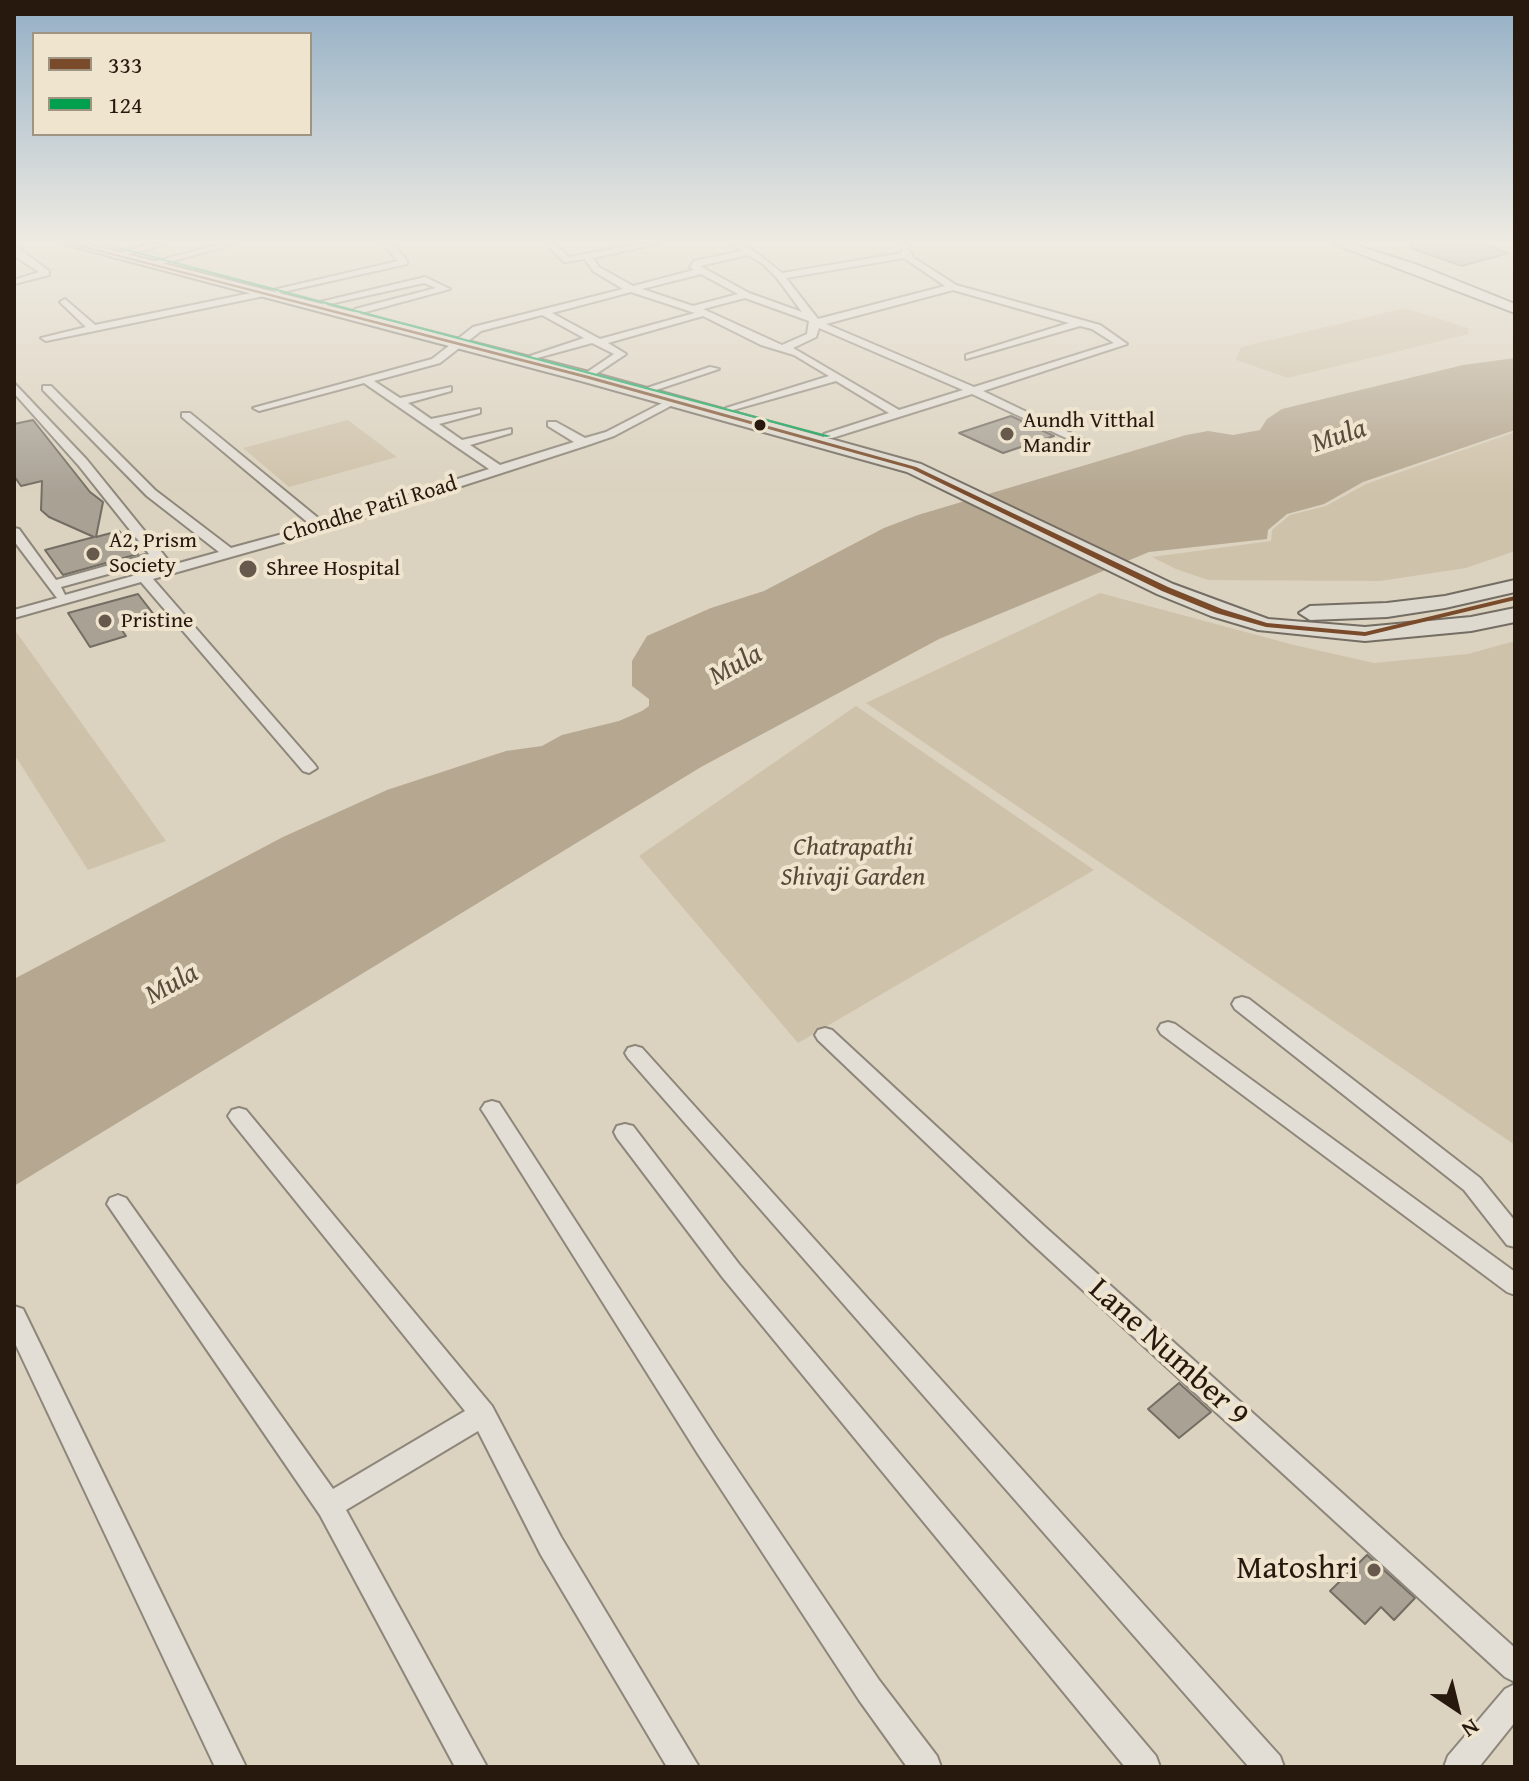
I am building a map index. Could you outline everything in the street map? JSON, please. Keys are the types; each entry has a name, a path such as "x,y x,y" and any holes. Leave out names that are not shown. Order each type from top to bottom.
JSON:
{"main road":[{"path":"405,327 730,410 821,439"},
{"path":"412,327 534,358 674,401 821,439 926,461 942,474 1230,615 1266,625 1365,634 1414,631 1515,615"},
{"path":"1173,585 1287,613 1338,614 1445,602 1515,586"}],"street":[{"path":"46,338 97,327"},
{"path":"259,408 436,361 445,357 459,341 484,327"},
{"path":"571,327 621,354 590,376"},
{"path":"534,358 650,327"},
{"path":"736,327 798,353 898,414"},
{"path":"783,348 812,335 813,327"},
{"path":"828,327 1081,442"},
{"path":"970,357 1062,327"},
{"path":"821,439 1122,344 1096,327"},
{"path":"649,389 714,369"},
{"path":"730,410 837,377"},
{"path":"366,380 499,470"},
{"path":"14,386 83,463 169,570"},
{"path":"47,388 151,493 229,553"},
{"path":"399,402 447,389"},
{"name":"Chondhe Patil Road","path":"14,614 321,527 584,443 632,424 674,401"},
{"path":"430,423 476,411"},
{"path":"186,415 321,527"},
{"path":"552,424 584,443"},
{"path":"461,444 507,431"},
{"path":"14,532 63,600"},
{"path":"53,585 158,556"},
{"path":"143,576 309,768"},
{"path":"1242,1004 1472,1184 1515,1238"},
{"path":"1168,1029 1515,1285"},
{"name":"Lane Number 9","path":"825,1035 1036,1233 1515,1667"},
{"path":"635,1053 1269,1767"},
{"path":"492,1109 707,1446 869,1690 926,1767"},
{"path":"239,1116 483,1414 551,1546 684,1767"},
{"path":"625,1132 731,1271 1145,1767"},
{"path":"118,1204 329,1506 472,1767"},
{"path":"14,1316 231,1767"},
{"path":"329,1506 483,1414"},
{"path":"1459,1767 1515,1699"}],"green space":[{"path":"1325,327 1465,327 1469,334 1288,378 1236,360 1241,347"},
{"path":"348,420 397,457 289,487 243,448"},
{"path":"1515,432 1515,551 1466,568 1380,581 1208,580 1152,557 1271,541 1272,530 1290,515 1326,506 1366,484"},
{"path":"1100,593 1374,663 1468,654 1515,641 1515,1145 866,703"},
{"path":"14,629 166,841 88,870 14,754"},
{"name":"Chatrapathi Shivaji Garden","path":"856,706 1094,870 798,1043 639,856"}],"water":[{"name":"Mula","path":"1515,358 1515,430 1363,482 1324,504 1287,514 1268,530 1267,539 1149,552 939,639 701,767 14,1186 14,979 283,837 387,790 506,751 542,746 562,735 619,721 642,711 649,706 649,699 632,686 632,661 647,636 711,608 764,591 884,528 918,515 1186,435 1208,431 1233,435 1260,430 1267,419 1282,409 1463,365"}],"building":[{"name":"Aundh Vitthal Mandir","path":"1011,416 1054,436 1003,453 959,433"},
{"path":"33,420 90,492 103,502 96,537 119,531 138,554 63,575 45,550 94,537 49,517 41,510 42,481 21,486 14,476 14,424"},
{"name":"Pristine","path":"138,594 155,616 119,626 126,636 90,647 68,613"},
{"path":"1179,1383 1211,1412 1179,1438 1148,1409"},
{"name":"Matoshri","path":"1367,1555 1415,1598 1394,1620 1381,1607 1365,1624 1330,1591"}],"transit line":[{"name":"333","path":"393,327 587,377 914,468 1165,589 1219,611 1266,625 1365,634 1515,598"},
{"name":"124","path":"416,327 828,436"}],"place":[{"name":"Aundh Vitthal Mandir","path":"1007,434"},
{"name":"A2, Prism Society","path":"93,554"},
{"name":"Shree Hospital","path":"248,569"},
{"name":"Pristine","path":"105,621"},
{"name":"Matoshri","path":"1374,1570"}]}
